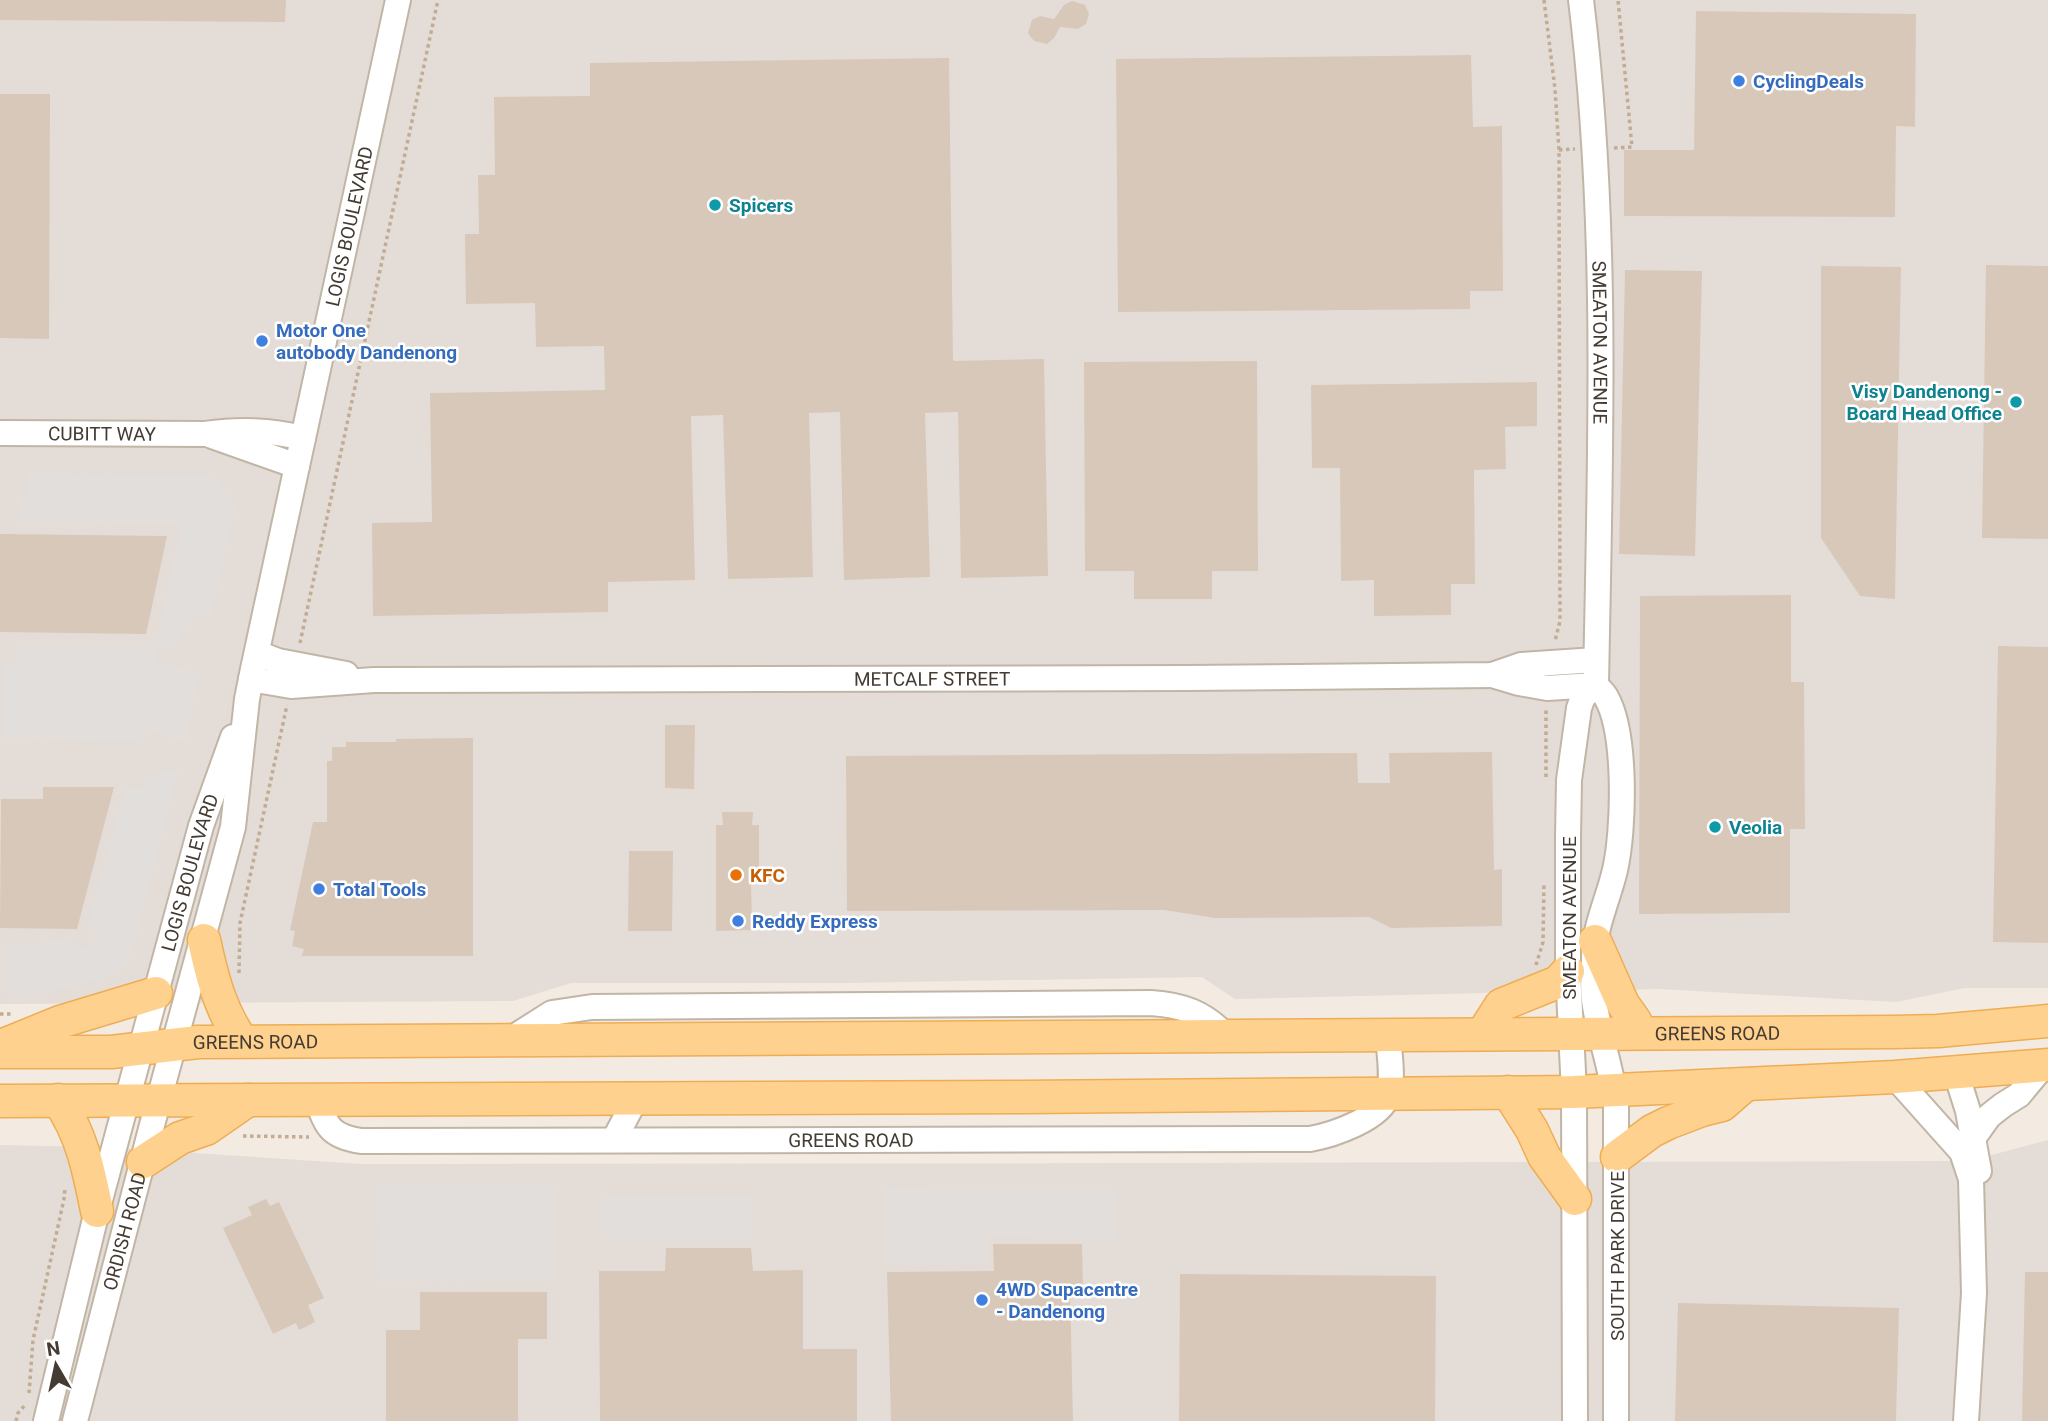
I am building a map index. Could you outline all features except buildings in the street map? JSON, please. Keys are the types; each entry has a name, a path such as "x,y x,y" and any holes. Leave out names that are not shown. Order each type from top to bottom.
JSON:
{"main road":[{"path":"204,940 222,1009 242,1041"},
{"path":"1595,941 1623,1004 1640,1033"},
{"path":"1483,1033 1501,1005 1558,982 1568,971"},
{"path":"0,1046 60,1022 156,993"},
{"name":"GREENS ROAD","path":"0,1052 111,1052 174,1043 242,1041 1938,1031 2048,1021"},
{"path":"0,1101 1574,1092 1895,1077 2045,1065"},
{"path":"1617,1157 1668,1123 1723,1105 1746,1084"},
{"path":"1508,1092 1532,1130 1544,1156 1575,1199"},
{"path":"58,1100 79,1135 97,1211"},
{"path":"143,1161 180,1138 206,1129 248,1100"}],"street":[{"name":"LOGIS BOULEVARD","path":"174,1043 233,827 249,689 398,0"},
{"name":"SMEATON AVENUE","path":"1581,0 1592,92 1600,215 1596,685 1606,696 1612,712 1622,799 1619,853 1595,941 1594,999 1614,1091"},
{"name":"CUBITT WAY","path":"0,433 205,434 253,429 303,438"},
{"name":"CUBITT WAY","path":"205,434 297,466"},
{"name":"METCALF STREET","path":"257,653 294,675"},
{"name":"METCALF STREET","path":"249,689 294,675 374,680 1186,678 1492,674 1521,665 1596,660"},
{"name":"METCALF STREET","path":"1492,674 1547,688 1596,685"},
{"name":"SMEATON AVENUE","path":"1574,1092 1568,971 1570,769 1579,708 1583,697 1596,685"},
{"name":"LOGIS BOULEVARD","path":"140,1048 201,825 249,689"},
{"path":"1388,1035 1390,1092"},
{"name":"ORDISH ROAD","path":"75,1421 174,1043"},
{"name":"ORDISH ROAD","path":"46,1421 140,1048"},
{"path":"1974,1137 1989,1116 2019,1095 2045,1065"},
{"path":"1956,1073 1974,1137 1983,1195 1982,1275 1974,1293"},
{"path":"1895,1077 1962,1152 1971,1179 1974,1293 1966,1421"},
{"name":"SOUTH PARK DRIVE","path":"1614,1091 1617,1157 1616,1421"},
{"name":"GREENS ROAD","path":"317,1100 326,1125 336,1134 360,1141 1310,1139 1329,1136 1380,1109 1390,1092"},
{"path":"1574,1092 1575,1421"},
{"path":"614,1140 636,1098"}],"path":[{"path":"239,980 240,923 438,0"},
{"path":"1544,0 1559,150 1560,621 1550,663"},
{"path":"1559,150 1632,147 1618,0"},
{"path":"1545,782 1547,688"},
{"path":"1532,971 1543,942 1544,875"},
{"path":"16,1421 18,1413 28,1403 33,1340 65,1199 65,1188"}],"shaded area":[{"path":"0,0 2048,0 2048,988 1965,988 1896,1002 1658,989 1235,999 1202,977 847,983 571,983 513,1001 0,1004"},
{"path":"29,474 199,475 216,479 231,498 235,510 211,615 197,612 170,650 156,646 180,532 176,523 20,522 20,507 28,489"},
{"path":"17,646 154,647 154,662 199,673 185,741 145,728 144,742 3,737 3,665 17,665"},
{"path":"164,770 178,772 132,950 127,959 108,976 45,993 7,993 7,944 38,944 71,936 75,950 89,946 101,934 87,928 126,786 141,789"},
{"path":"2048,1140 2048,1421 0,1421 0,1145 101,1147 362,1164 1950,1161 1984,1157"},
{"path":"554,1185 555,1280 378,1281 377,1186"},
{"path":"886,1189 1116,1191 1115,1239 986,1237 986,1264 885,1263"},
{"path":"752,1196 752,1240 601,1240 601,1197"}],"place":[{"name":"CyclingDeals","path":"1739,81"},
{"name":"Spicers","path":"715,205"},
{"name":"Motor One autobody Dandenong","path":"262,341"},
{"name":"Visy Dandenong - Board Head Office","path":"2016,402"},
{"name":"Veolia","path":"1715,827"},
{"name":"KFC","path":"736,875"},
{"name":"Total Tools","path":"319,889"},
{"name":"Reddy Express","path":"738,921"},
{"name":"4WD Supacentre - Dandenong","path":"982,1300"}]}
